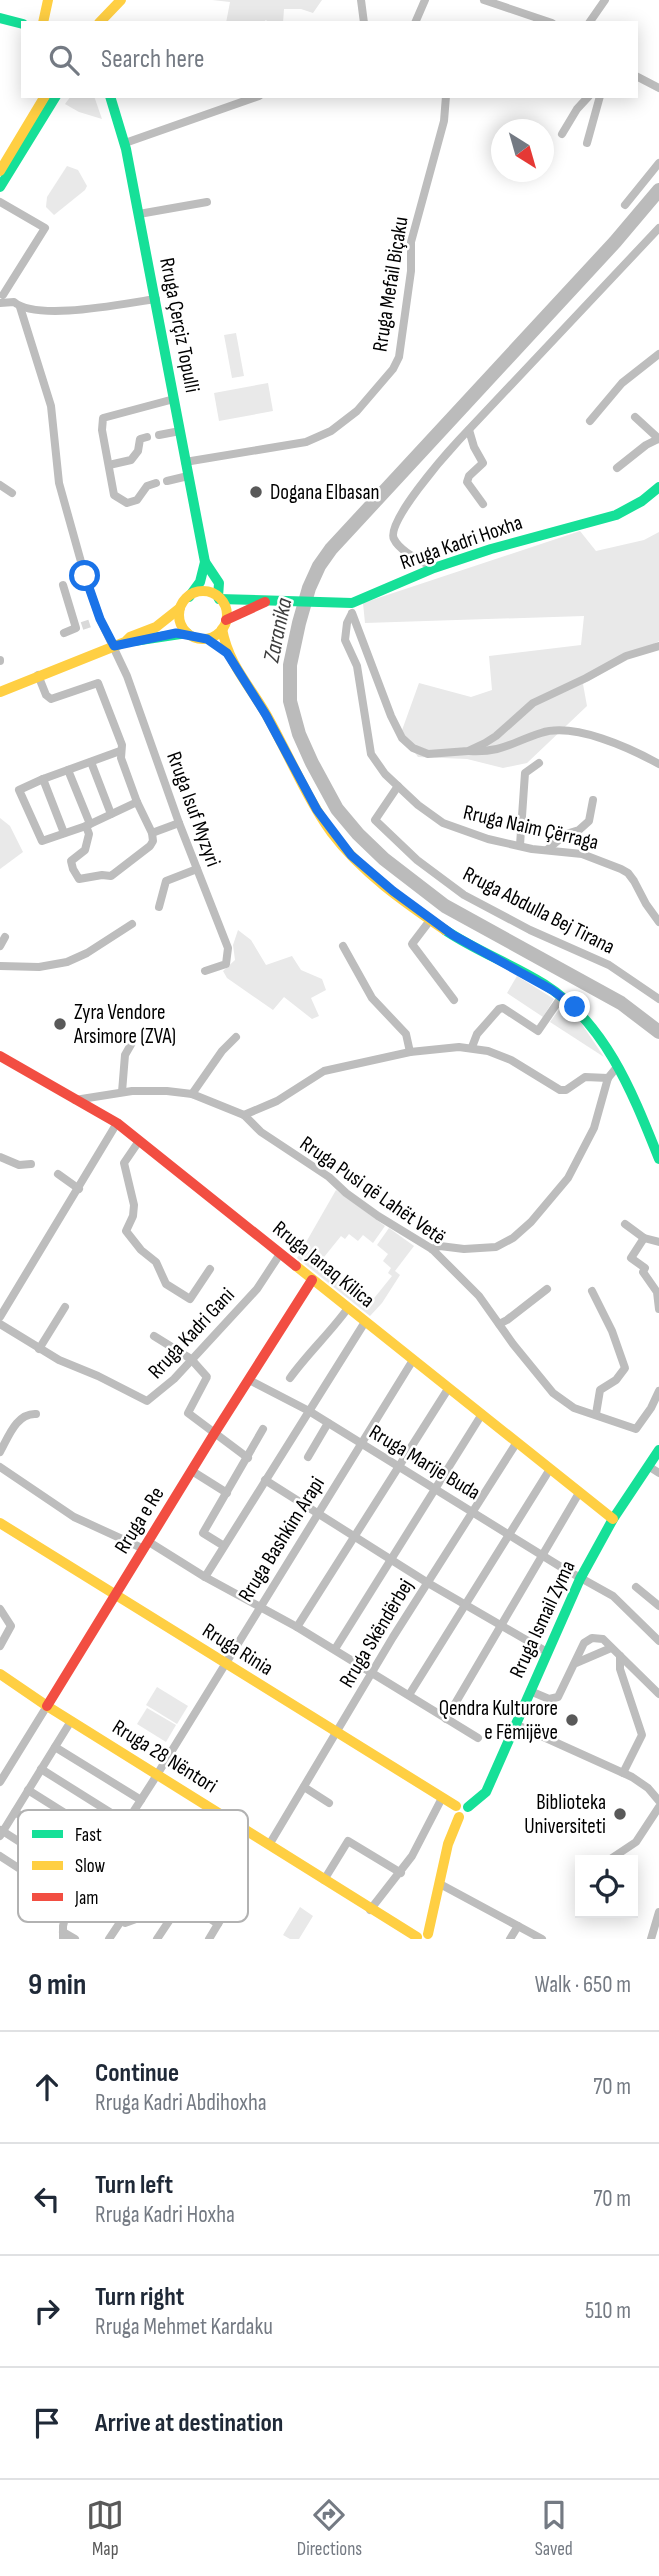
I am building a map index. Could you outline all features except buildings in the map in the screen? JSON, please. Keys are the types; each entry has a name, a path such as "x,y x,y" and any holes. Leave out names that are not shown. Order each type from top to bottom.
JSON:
{"main road":[{"path":"43,21 48,0"},
{"path":"101,21 118,4"},
{"path":"111,21 118,4"},
{"path":"0,18 21,23"},
{"path":"0,171 44,98"},
{"path":"0,187 55,98"},
{"name":"Rruga Çerçiz Topulli","path":"111,98 125,143 205,562"},
{"name":"Rruga Kadri Hoxha","path":"219,598 348,603 433,568 491,549 616,515 642,501 659,487"},
{"path":"205,562 234,597"},
{"path":"0,692 160,625 180,608 200,582 205,562"},
{"path":"218,578 219,598"},
{"path":"189,597 207,592 219,598 225,608 227,653"},
{"name":"Rruga Kadri Hoxha","path":"224,624 267,601"},
{"path":"180,608 180,622 187,634"},
{"path":"119,644 176,633 207,639 216,635 224,624"},
{"path":"207,639 227,653 266,715 299,780 334,834 368,871 453,935 562,996 583,1017 617,1068 659,1159"},
{"name":"Rruga Janaq Kilica","path":"0,1056 117,1123 613,1519"},
{"name":"Rruga e Re","path":"47,1706 214,1434 313,1280"},
{"name":"Rruga Ismail Zyma","path":"457,1812 462,1803 468,1807 486,1792 580,1579 613,1519 659,1450"},
{"name":"Rruga Rinia","path":"0,1523 442,1798 457,1812"},
{"name":"Rruga 28 Nëntori","path":"0,1674 216,1810"},
{"path":"423,1937 440,1884 457,1812"},
{"name":"Rruga 28 Nëntori","path":"248,1831 370,1910 423,1937"}],"street":[{"path":"361,0 364,21"},
{"path":"416,21 425,0"},
{"path":"484,0 546,21"},
{"path":"590,21 605,0"},
{"path":"638,77 659,88"},
{"path":"125,143 254,98"},
{"name":"Rruga Mefail Biçaku","path":"185,462 306,442 323,435 342,425 357,411 393,369 403,335 411,271 411,242 444,121 446,98"},
{"path":"562,134 587,98"},
{"path":"587,143 599,98"},
{"path":"625,205 659,163"},
{"path":"0,202 44,228 1,299 14,302 20,307 59,311 85,310 156,299"},
{"path":"139,214 207,202"},
{"path":"433,568 400,546 393,539 392,532 431,471 659,228"},
{"name":"Rruga Isuf Myzyri","path":"20,307 51,406 59,483 96,621 119,644 127,676 179,823 228,948 226,964 205,971"},
{"path":"590,421 622,383 658,356"},
{"path":"156,483 147,486 137,500 127,503 114,495 102,430 103,418 174,399"},
{"path":"617,468 646,445 659,439 635,417"},
{"path":"159,435 180,430"},
{"path":"470,430 474,447 483,463 469,476 467,482 483,504"},
{"path":"109,465 131,460 138,450 140,439 148,437"},
{"path":"167,481 188,475"},
{"path":"0,485 12,493"},
{"path":"63,584 79,627 64,633"},
{"name":"Rruga Naim Çërraga","path":"348,603 351,615 345,640 357,666 371,754 380,769 443,823 488,839 532,849 582,854 628,873 659,922"},
{"path":"351,615 391,716 402,738 413,748 428,754 501,750 552,730 603,738 659,764"},
{"path":"468,751 496,736 533,703 626,656 659,646"},
{"path":"38,675 46,695 51,699 98,683 122,745 121,758 153,841 111,876 79,879 73,869 71,860 85,850 89,834 68,770"},
{"path":"120,751 19,790 42,841 88,825 137,802"},
{"path":"91,762 111,814"},
{"path":"520,845 526,792 525,773 539,763"},
{"path":"43,779 64,833"},
{"name":"Rruga Abdulla Bej Tirana","path":"398,786 375,820 417,860 464,895 530,930 609,965 659,999"},
{"path":"548,849 566,834 579,830 589,821 593,800"},
{"path":"152,833 179,823"},
{"path":"159,907 166,881 197,869"},
{"path":"431,919 412,944 454,1000"},
{"path":"0,966 39,967 67,962 87,953 132,924"},
{"path":"343,946 372,998 406,1034 410,1052"},
{"path":"472,1047 477,1034 499,1009 503,1008 538,1031 562,996"},
{"path":"192,1094 222,1051 236,1037"},
{"path":"122,1092 125,1055 133,1041"},
{"path":"244,1115 277,1101 324,1071 410,1052 472,1047 511,1060 560,1090 566,1090 586,1077 608,1078"},
{"path":"432,1249 440,1246 464,1249 496,1247 513,1238 531,1223 565,1182 592,1134 608,1078 617,1068"},
{"name":"Rruga Pusi që Lahët Vetë","path":"75,1100 122,1092 167,1091 192,1094 244,1115 273,1142 329,1177 346,1194 383,1220 432,1249 472,1289 554,1393 574,1408 636,1429 659,1391"},
{"path":"0,1317 117,1123"},
{"path":"139,1141 124,1163 134,1205 133,1216 126,1231 141,1250 156,1262 165,1283 190,1299 210,1269"},
{"path":"0,1157 19,1165 32,1164"},
{"path":"58,1174 79,1189"},
{"path":"625,1224 644,1238 659,1242"},
{"path":"644,1238 631,1258 645,1268 643,1272 658,1292 659,1309"},
{"name":"Rruga Kadri Gani","path":"0,1324 39,1349 147,1401 174,1379 257,1289 280,1254"},
{"path":"499,1324 547,1289"},
{"path":"592,1291 612,1331 625,1368 616,1380 600,1390 596,1414"},
{"path":"39,1349 65,1307"},
{"path":"290,1378 313,1347 332,1331 348,1308"},
{"path":"205,1577 365,1322"},
{"path":"154,1336 191,1359 207,1377 188,1413 248,1458"},
{"name":"Rruga Bashkim Arapi","path":"135,1810 413,1360"},
{"name":"Rruga Marije Buda","path":"249,1380 309,1411 580,1579 613,1596 659,1641"},
{"path":"297,1627 448,1389"},
{"path":"0,1452 21,1418 31,1413 36,1414"},
{"path":"335,1649 482,1414"},
{"path":"308,1457 328,1423"},
{"path":"224,1546 203,1534 263,1429"},
{"name":"Rruga Skëndërbej","path":"269,1845 372,1673 517,1442"},
{"path":"648,1466 659,1473"},
{"path":"0,1467 74,1517 146,1546 297,1627 478,1738"},
{"path":"409,1695 550,1469"},
{"path":"192,1471 227,1493"},
{"path":"265,1480 464,1605 547,1652"},
{"path":"446,1718 579,1493"},
{"path":"636,1587 659,1606"},
{"path":"0,1609 10,1625 0,1646"},
{"path":"530,1691 549,1699 558,1697 584,1643 592,1638 603,1639 659,1694"},
{"path":"576,1664 611,1648"},
{"path":"620,1657 620,1669 642,1735 623,1773"},
{"name":"Rruga e Re","path":"0,1782 47,1706"},
{"path":"18,1842 1,1832 71,1720"},
{"path":"517,1725 623,1773 648,1788 659,1801"},
{"path":"55,1746 141,1800"},
{"path":"41,1769 108,1810"},
{"path":"303,1787 329,1803"},
{"path":"28,1790 58,1810"},
{"path":"370,1910 401,1873 442,1798"},
{"path":"616,1855 636,1842 659,1807"},
{"path":"324,1880 348,1840 401,1873"},
{"path":"0,1856 18,1868"},
{"path":"440,1884 542,1939"},
{"path":"651,1939 657,1927 659,1912"},
{"path":"109,1939 120,1922"},
{"path":"157,1939 169,1922"},
{"path":"209,1939 218,1924 215,1922"},
{"path":"510,1939 518,1926"},
{"path":"63,1935 75,1939"}],"shaded area":[{"path":"212,0 322,0 313,13 301,9 284,9 283,21 226,21 230,2"},
{"path":"70,98 95,98 102,119 79,112 65,104"},
{"path":"67,166 78,170 87,186 54,215 46,207 47,197"},
{"path":"236,333 244,376 232,378 224,335"},
{"path":"268,383 273,411 219,421 214,393"},
{"path":"580,531 596,551 644,540 659,532 659,641 583,684 587,706 527,763 503,768 467,759 418,757 401,733 419,683 471,697 492,690 489,656 581,645 584,616 365,623 363,603"},
{"path":"0,818 10,826 23,852 0,869"},
{"path":"238,930 251,940 266,965 292,956 301,970 322,979 326,990 311,998 319,1016 312,1019 284,997 273,1010 227,978 223,971 235,960 233,945"},
{"path":"517,976 554,999 543,1017 507,993"},
{"path":"563,1004 579,1020 604,1057 550,1022"},
{"path":"336,1190 385,1226 373,1243 363,1235 358,1241 349,1234 345,1239 341,1236 320,1262 335,1274 333,1277 355,1294 358,1291 371,1302 392,1276 388,1273 391,1268 383,1261 388,1254 377,1245 389,1228 414,1246 395,1271 400,1275 370,1316 297,1258"},
{"path":"157,1687 188,1706 177,1724 146,1705"},
{"path":"147,1708 176,1725 166,1742 137,1724"},
{"path":"300,1907 313,1916 299,1939 290,1939 283,1935"}],"waterway":[{"name":"Zaranika","path":"659,190 615,242 331,549 309,588 290,665 290,701 299,734 337,809 358,834 384,859 445,906 621,1003 659,1032"}],"tunnel":[{"path":"82,626 91,623"}],"traffic: fast":[{"path":"0,18 21,23"},
{"path":"0,187 55,98"},
{"path":"111,98 126,149 205,562 200,582 189,597"},
{"path":"219,599 352,603 434,568 491,549 616,515 642,501 659,487"},
{"path":"205,562 219,583 218,597"},
{"path":"134,641 187,633"},
{"path":"445,930 544,984 566,1000 584,1019 601,1039 628,1085 659,1159"},
{"path":"468,1807 486,1792 580,1579 613,1519 659,1450"}],"traffic: slow":[{"path":"43,21 48,0"},
{"path":"101,21 121,0"},
{"path":"0,171 44,98"},
{"path":"203,591 220,598 227,615 220,632 203,639 186,632 179,615 186,598 203,591"},
{"path":"0,692 125,642 130,637 156,627 180,608"},
{"path":"222,629 234,664 266,714 331,832 369,873 445,930"},
{"path":"296,1266 613,1519"},
{"path":"0,1523 456,1806"},
{"path":"0,1674 214,1810"},
{"path":"428,1934 448,1844 459,1817"},
{"path":"248,1831 417,1937"}],"traffic: jam":[{"path":"226,620 265,602"},
{"path":"0,1056 117,1123 296,1266"},
{"path":"47,1706 312,1280"}],"place":[{"name":"Dogana Elbasan","path":"256,492"},
{"name":"Zyra Vendore Arsimore (ZVA)","path":"60,1024"},
{"name":"Qendra Kulturore e Fëmijëve","path":"572,1720"},
{"name":"Biblioteka Universiteti","path":"620,1814"}],"route":[{"path":"85,576 100,619 114,646 176,633 207,639 227,653 266,715 317,810 351,855 393,891 453,935 552,990 575,1007"}]}
